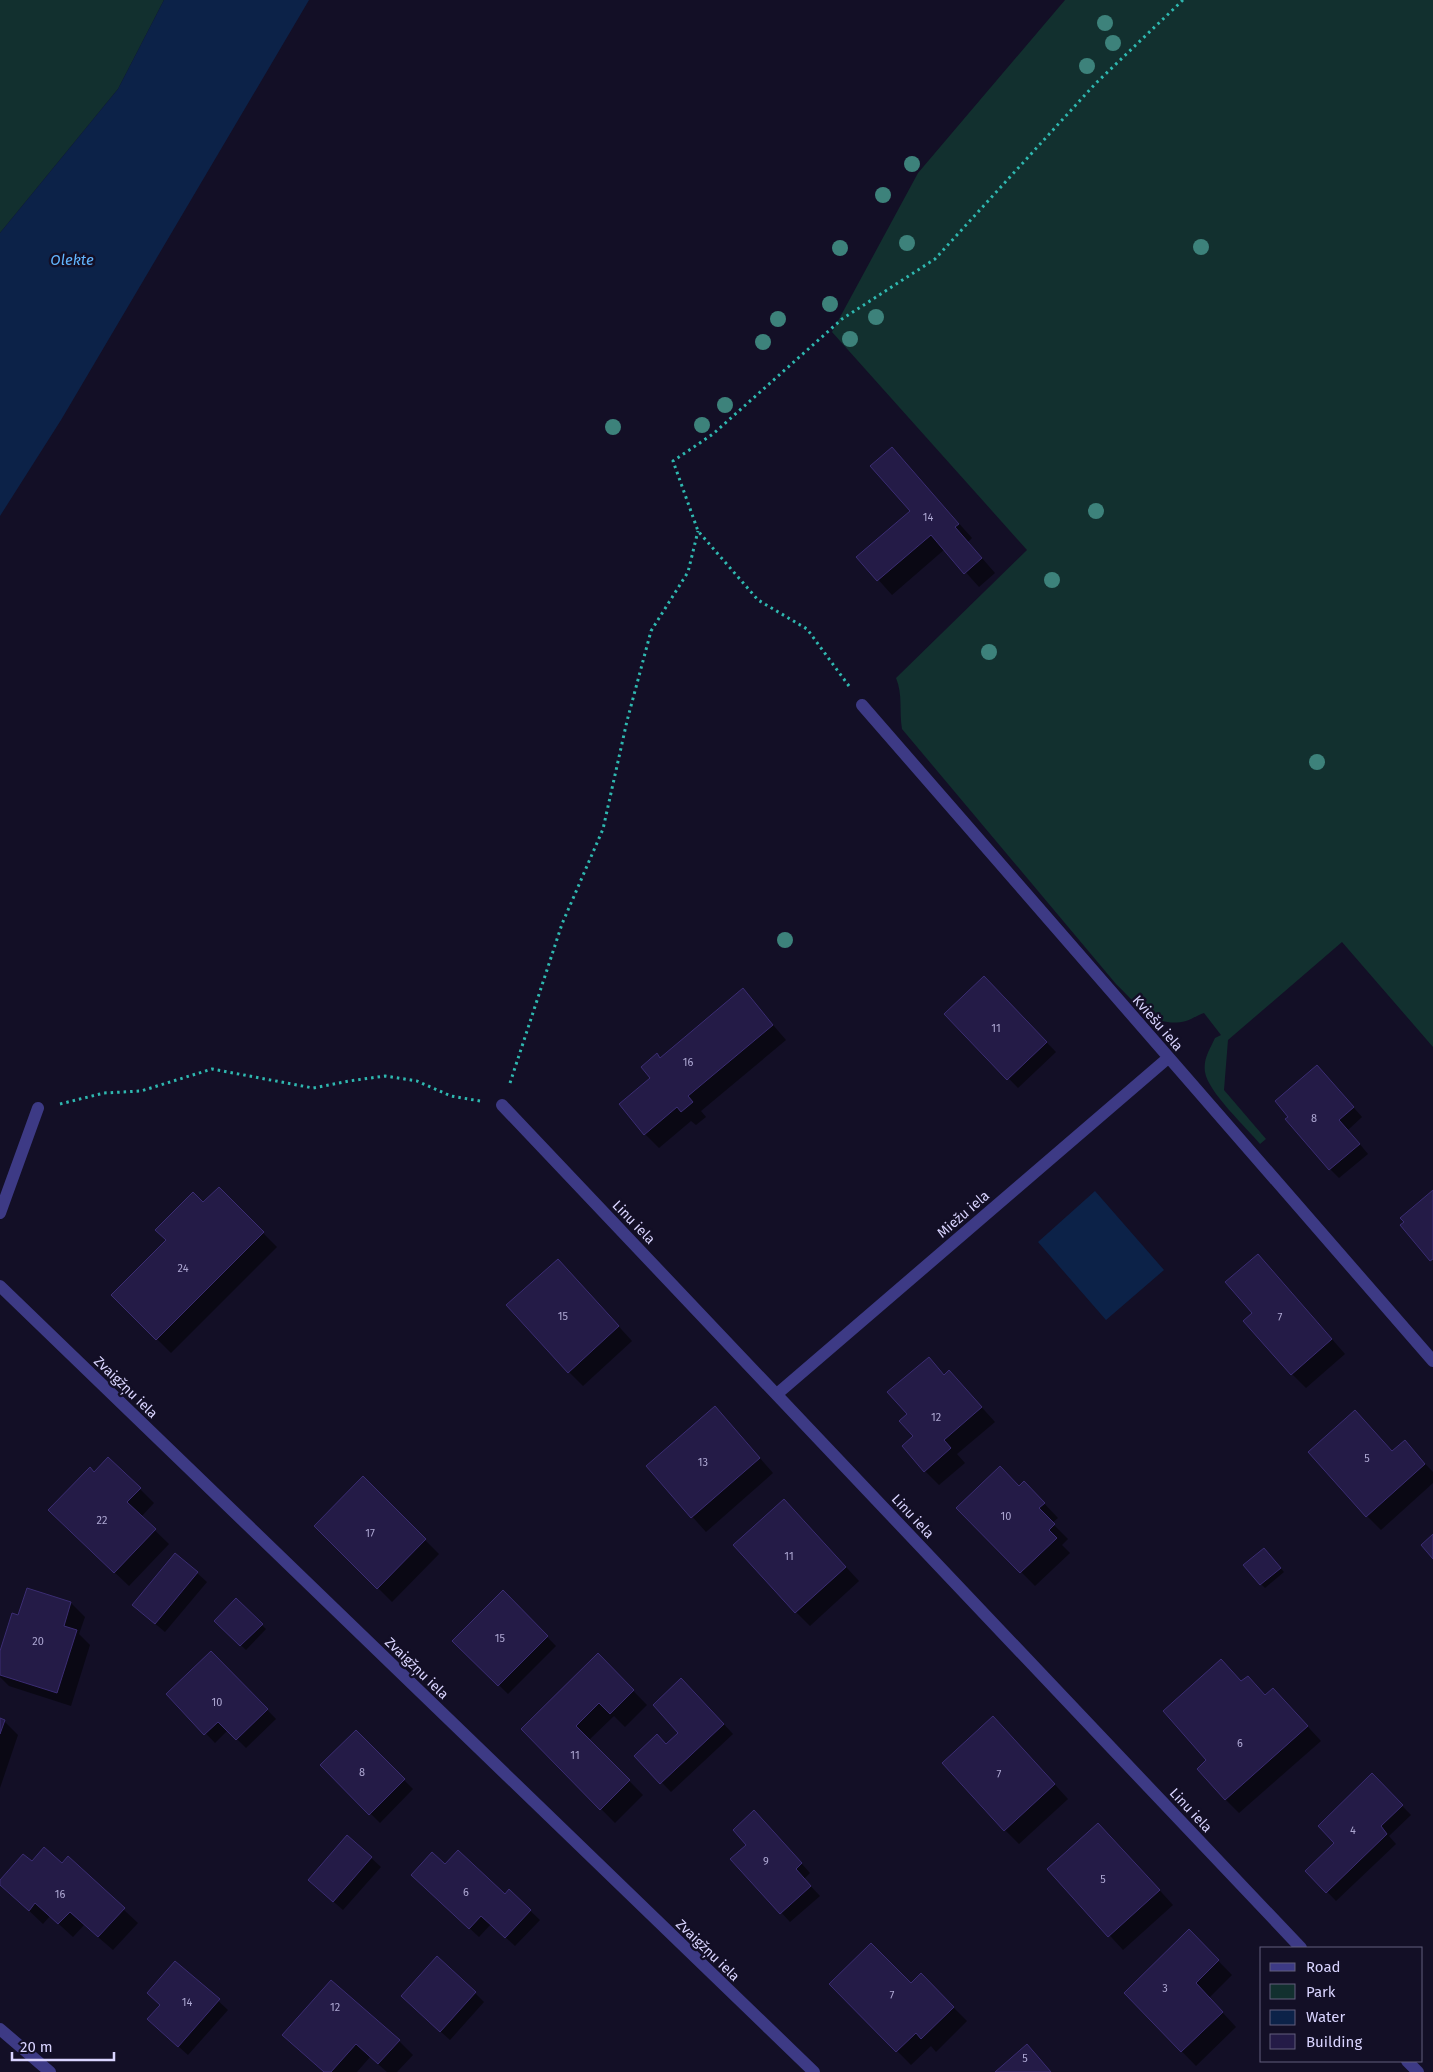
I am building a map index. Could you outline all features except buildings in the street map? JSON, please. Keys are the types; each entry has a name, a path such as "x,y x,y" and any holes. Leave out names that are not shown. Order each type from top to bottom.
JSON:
{"street":[{"name":"Kviešu iela","path":"862,705 1433,1360"},
{"name":"Miežu iela","path":"777,1394 1168,1058"},
{"name":"Linu iela","path":"502,1105 1299,1947"},
{"path":"0,1213 38,1108"},
{"name":"Zvaigžņu iela","path":"0,1286 814,2072"},
{"path":"0,2029 50,2072"},
{"path":"1408,2062 1418,2072"}],"path":[{"path":"862,705 807,629 758,600 698,531 674,461 713,434 842,319 935,260 1095,84 1183,0"},
{"path":"38,1108 104,1093 141,1091 212,1069 313,1088 385,1076 417,1081 451,1096 502,1105 562,924 603,829 627,720 652,631 688,572 698,531"}],"green space":[{"path":"0,0 164,0 118,89 0,233"},
{"path":"1065,0 1433,0 1433,1047 1342,942 1228,1040 1224,1090 1266,1139 1260,1144 1228,1109 1208,1080 1205,1072 1206,1058 1215,1038 1221,1035 1204,1013 1186,1021 1174,1023 1155,1018 1139,1007 1116,984 902,729 900,697 896,678 1027,550 832,332 918,173"}],"water":[{"name":"Olekte","path":"164,0 309,0 61,420 0,516 0,233 118,89"},
{"path":"1095,1191 1164,1270 1106,1320 1038,1242"}]}
